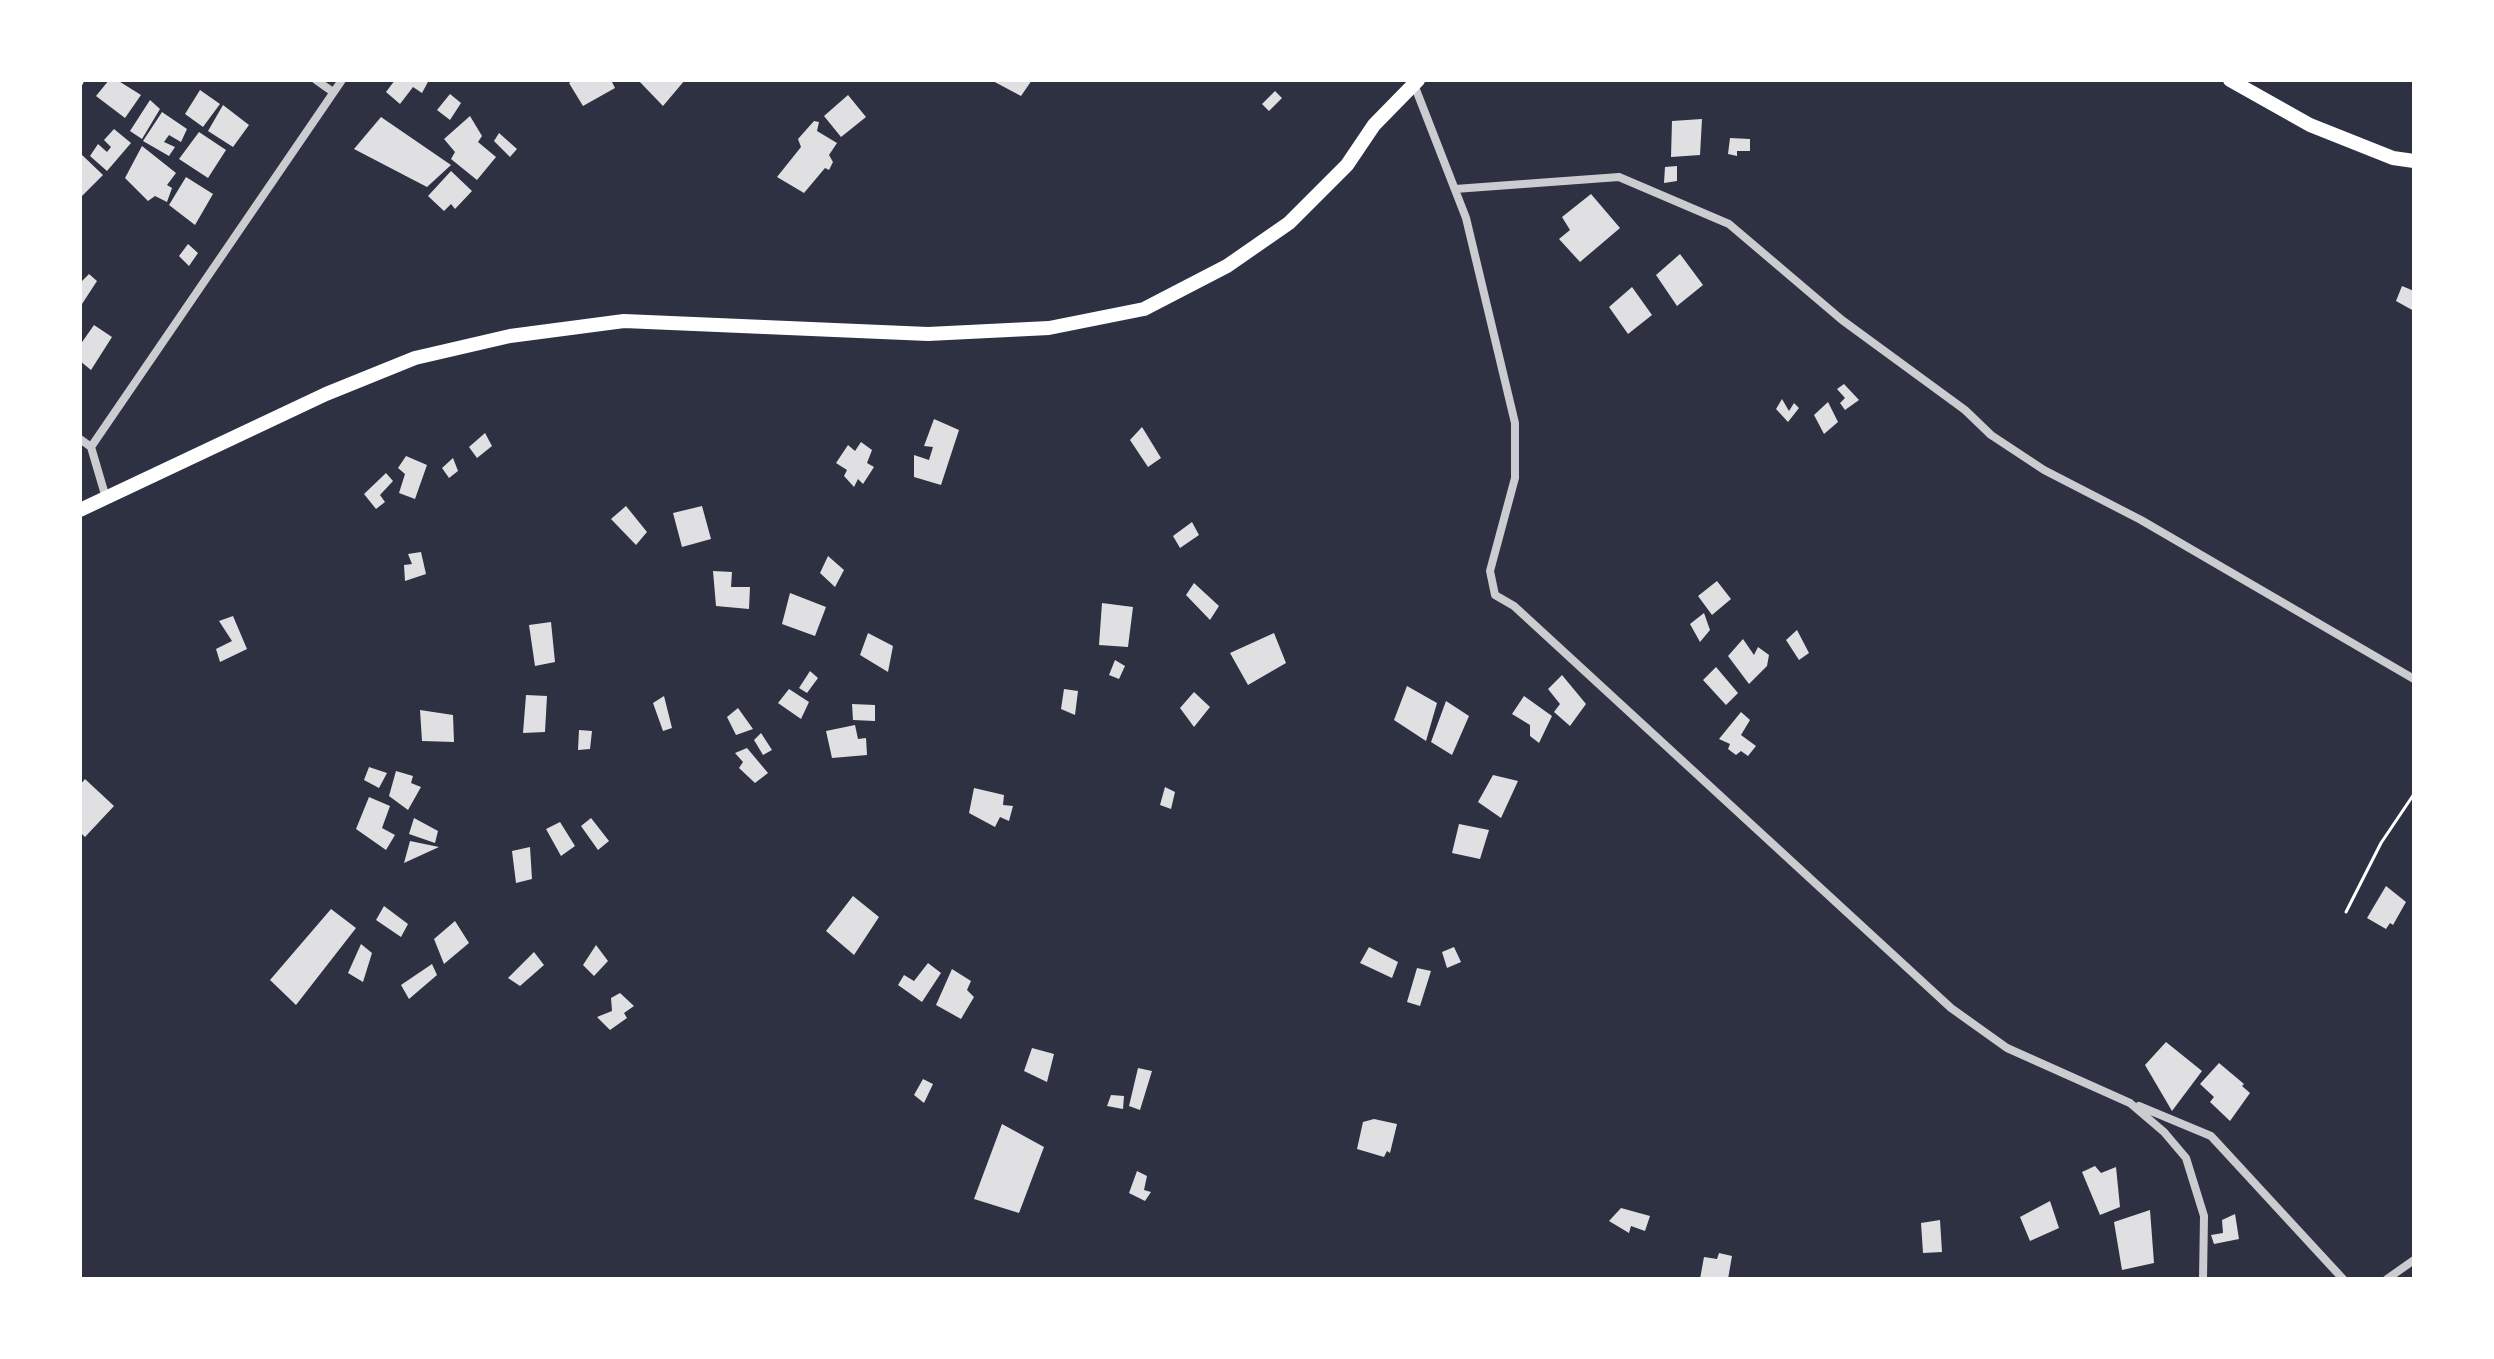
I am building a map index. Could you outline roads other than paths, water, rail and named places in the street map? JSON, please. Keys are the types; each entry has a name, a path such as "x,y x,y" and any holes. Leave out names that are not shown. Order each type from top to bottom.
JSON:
{"highway":[{"path":"2230,80 2310,125 2393,158 2414,161"},
{"path":"80,510 326,394 415,358 510,336 624,321 943,333 1049,328 1144,309 1227,266 1289,223 1347,165 1374,125 1416,84"}],"street":[{"path":"316,80 333,92"},
{"path":"91,447 342,80"},
{"path":"1416,84 1466,218 1515,423 1515,478 1490,571 1495,595 1514,606 1951,1008 2007,1048 2211,1136 2343,1279"},
{"path":"1455,189 1619,177 1729,224 1842,320 1965,410 2004,444 2044,470 2141,520 2414,679"},
{"path":"80,439 91,447 106,498"},
{"path":"2130,1103 2164,1132 2186,1158 2204,1216 2203,1279"},
{"path":"2387,1279 2414,1260"}]}
